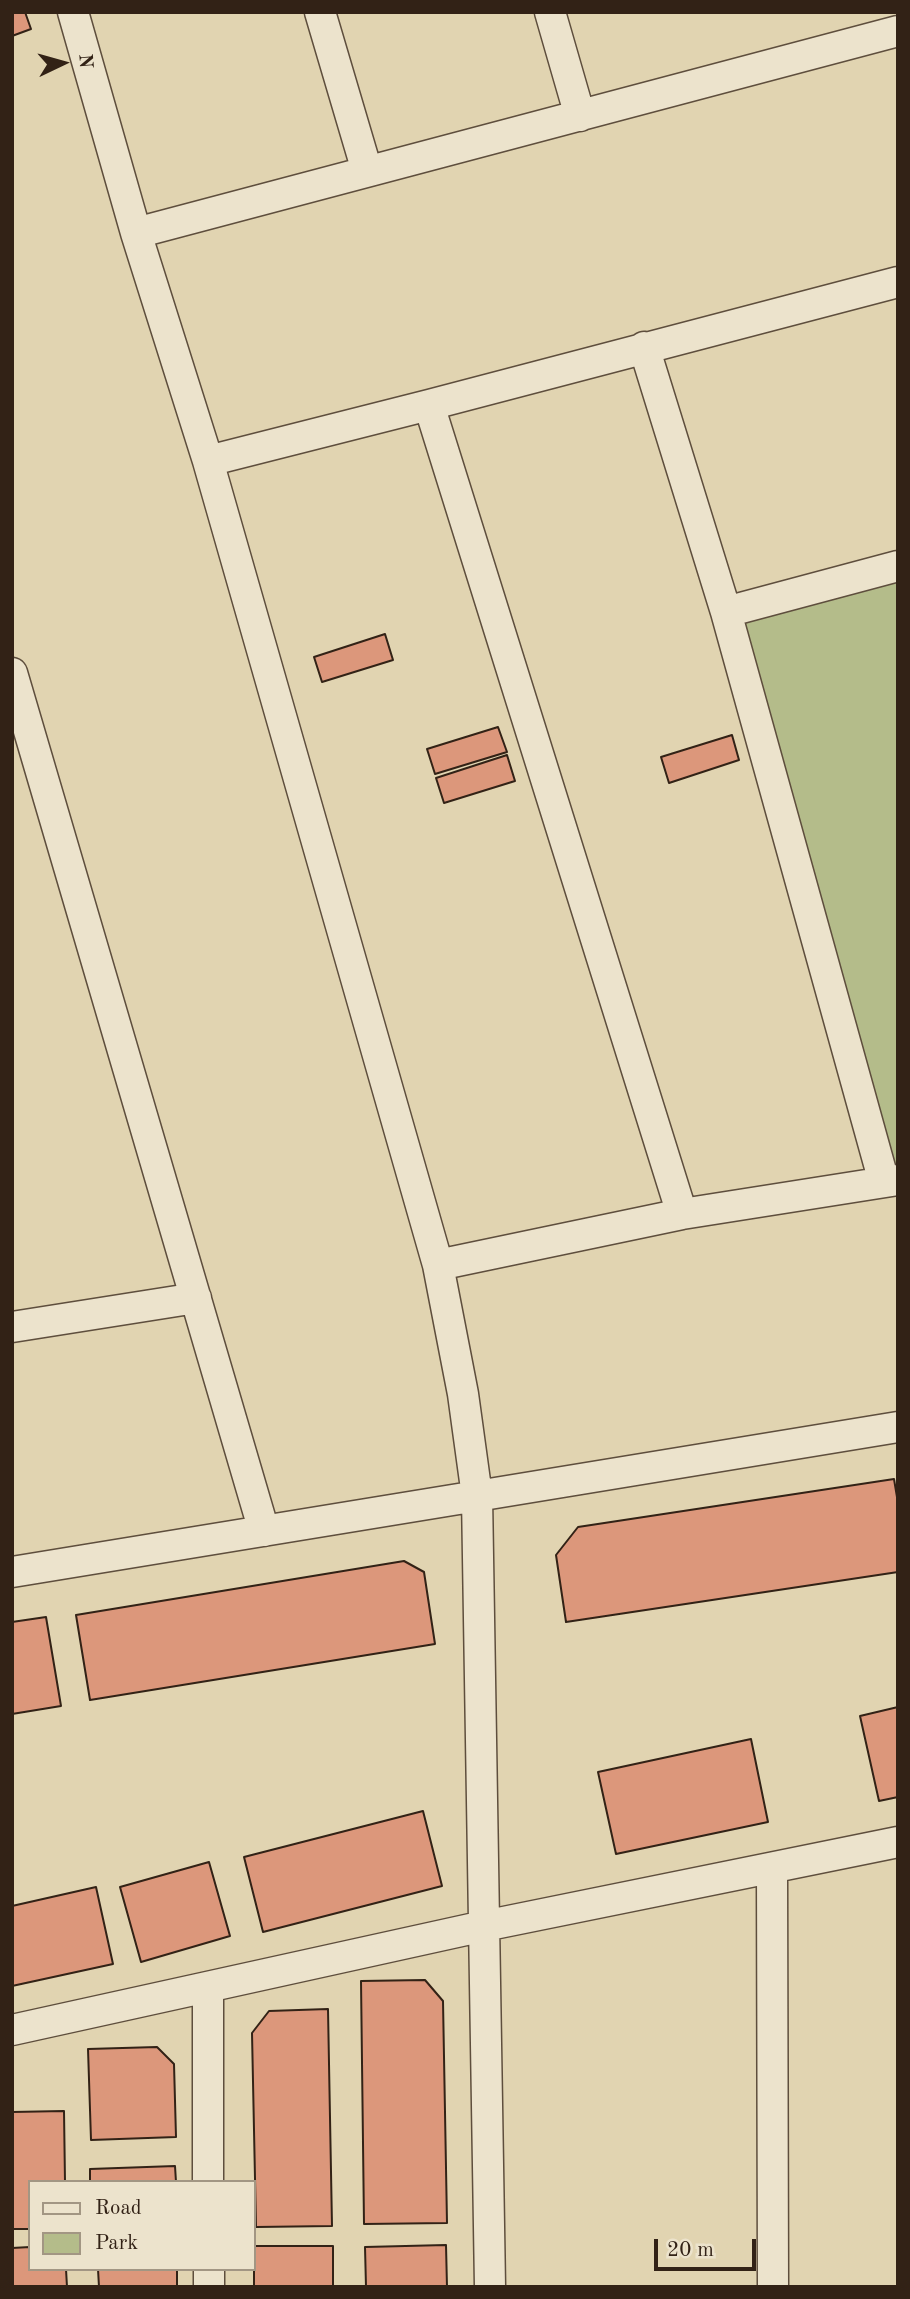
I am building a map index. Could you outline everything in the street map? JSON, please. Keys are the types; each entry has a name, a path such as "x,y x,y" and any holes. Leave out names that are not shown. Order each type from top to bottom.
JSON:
{"street":[{"path":"73,12 136,233 208,461 438,1265 463,1394 477,1496 489,2287"},
{"path":"320,12 367,171"},
{"path":"550,12 580,116"},
{"path":"136,233 898,32"},
{"path":"208,461 898,282"},
{"path":"438,1265 682,1214 891,1181 726,612 644,347"},
{"path":"429,405 682,1214"},
{"path":"726,612 898,566"},
{"path":"12,673 264,1531"},
{"path":"12,1327 196,1298"},
{"path":"12,1572 898,1427"},
{"path":"12,2030 484,1926 898,1842"},
{"path":"772,1868 773,2287"},
{"path":"208,1987 208,2180"}],"green space":[{"path":"898,566 898,1180 726,612"}],"building":[{"path":"12,12 25,12 31,29 12,36"},
{"path":"385,634 393,660 322,682 314,657"},
{"path":"498,727 507,752 435,774 427,749"},
{"path":"732,735 739,760 669,783 661,757"},
{"path":"507,755 515,781 444,803 436,778"},
{"path":"894,1479 898,1503 898,1572 566,1622 556,1555 578,1527"},
{"path":"404,1561 424,1572 435,1644 90,1700 76,1615"},
{"path":"46,1617 61,1706 12,1714 12,1622"},
{"path":"898,1707 898,1797 879,1801 860,1716"},
{"path":"751,1739 768,1822 616,1854 598,1772"},
{"path":"423,1811 442,1886 263,1932 244,1857"},
{"path":"209,1862 230,1936 141,1962 120,1887"},
{"path":"96,1887 113,1964 12,1986 12,1906"},
{"path":"425,1980 443,2001 447,2223 364,2224 361,1981"},
{"path":"328,2009 332,2226 256,2227 252,2033 269,2011"},
{"path":"157,2047 174,2064 176,2137 91,2140 88,2049"},
{"path":"64,2111 65,2180 28,2180 28,2229 12,2229 12,2112"},
{"path":"175,2166 176,2180 90,2180 90,2169"},
{"path":"446,2245 447,2287 366,2287 365,2247"},
{"path":"256,2246 333,2246 333,2287 254,2287"},
{"path":"28,2247 28,2271 66,2271 67,2287 12,2287 12,2248"},
{"path":"98,2271 177,2271 177,2287 99,2287"}]}
